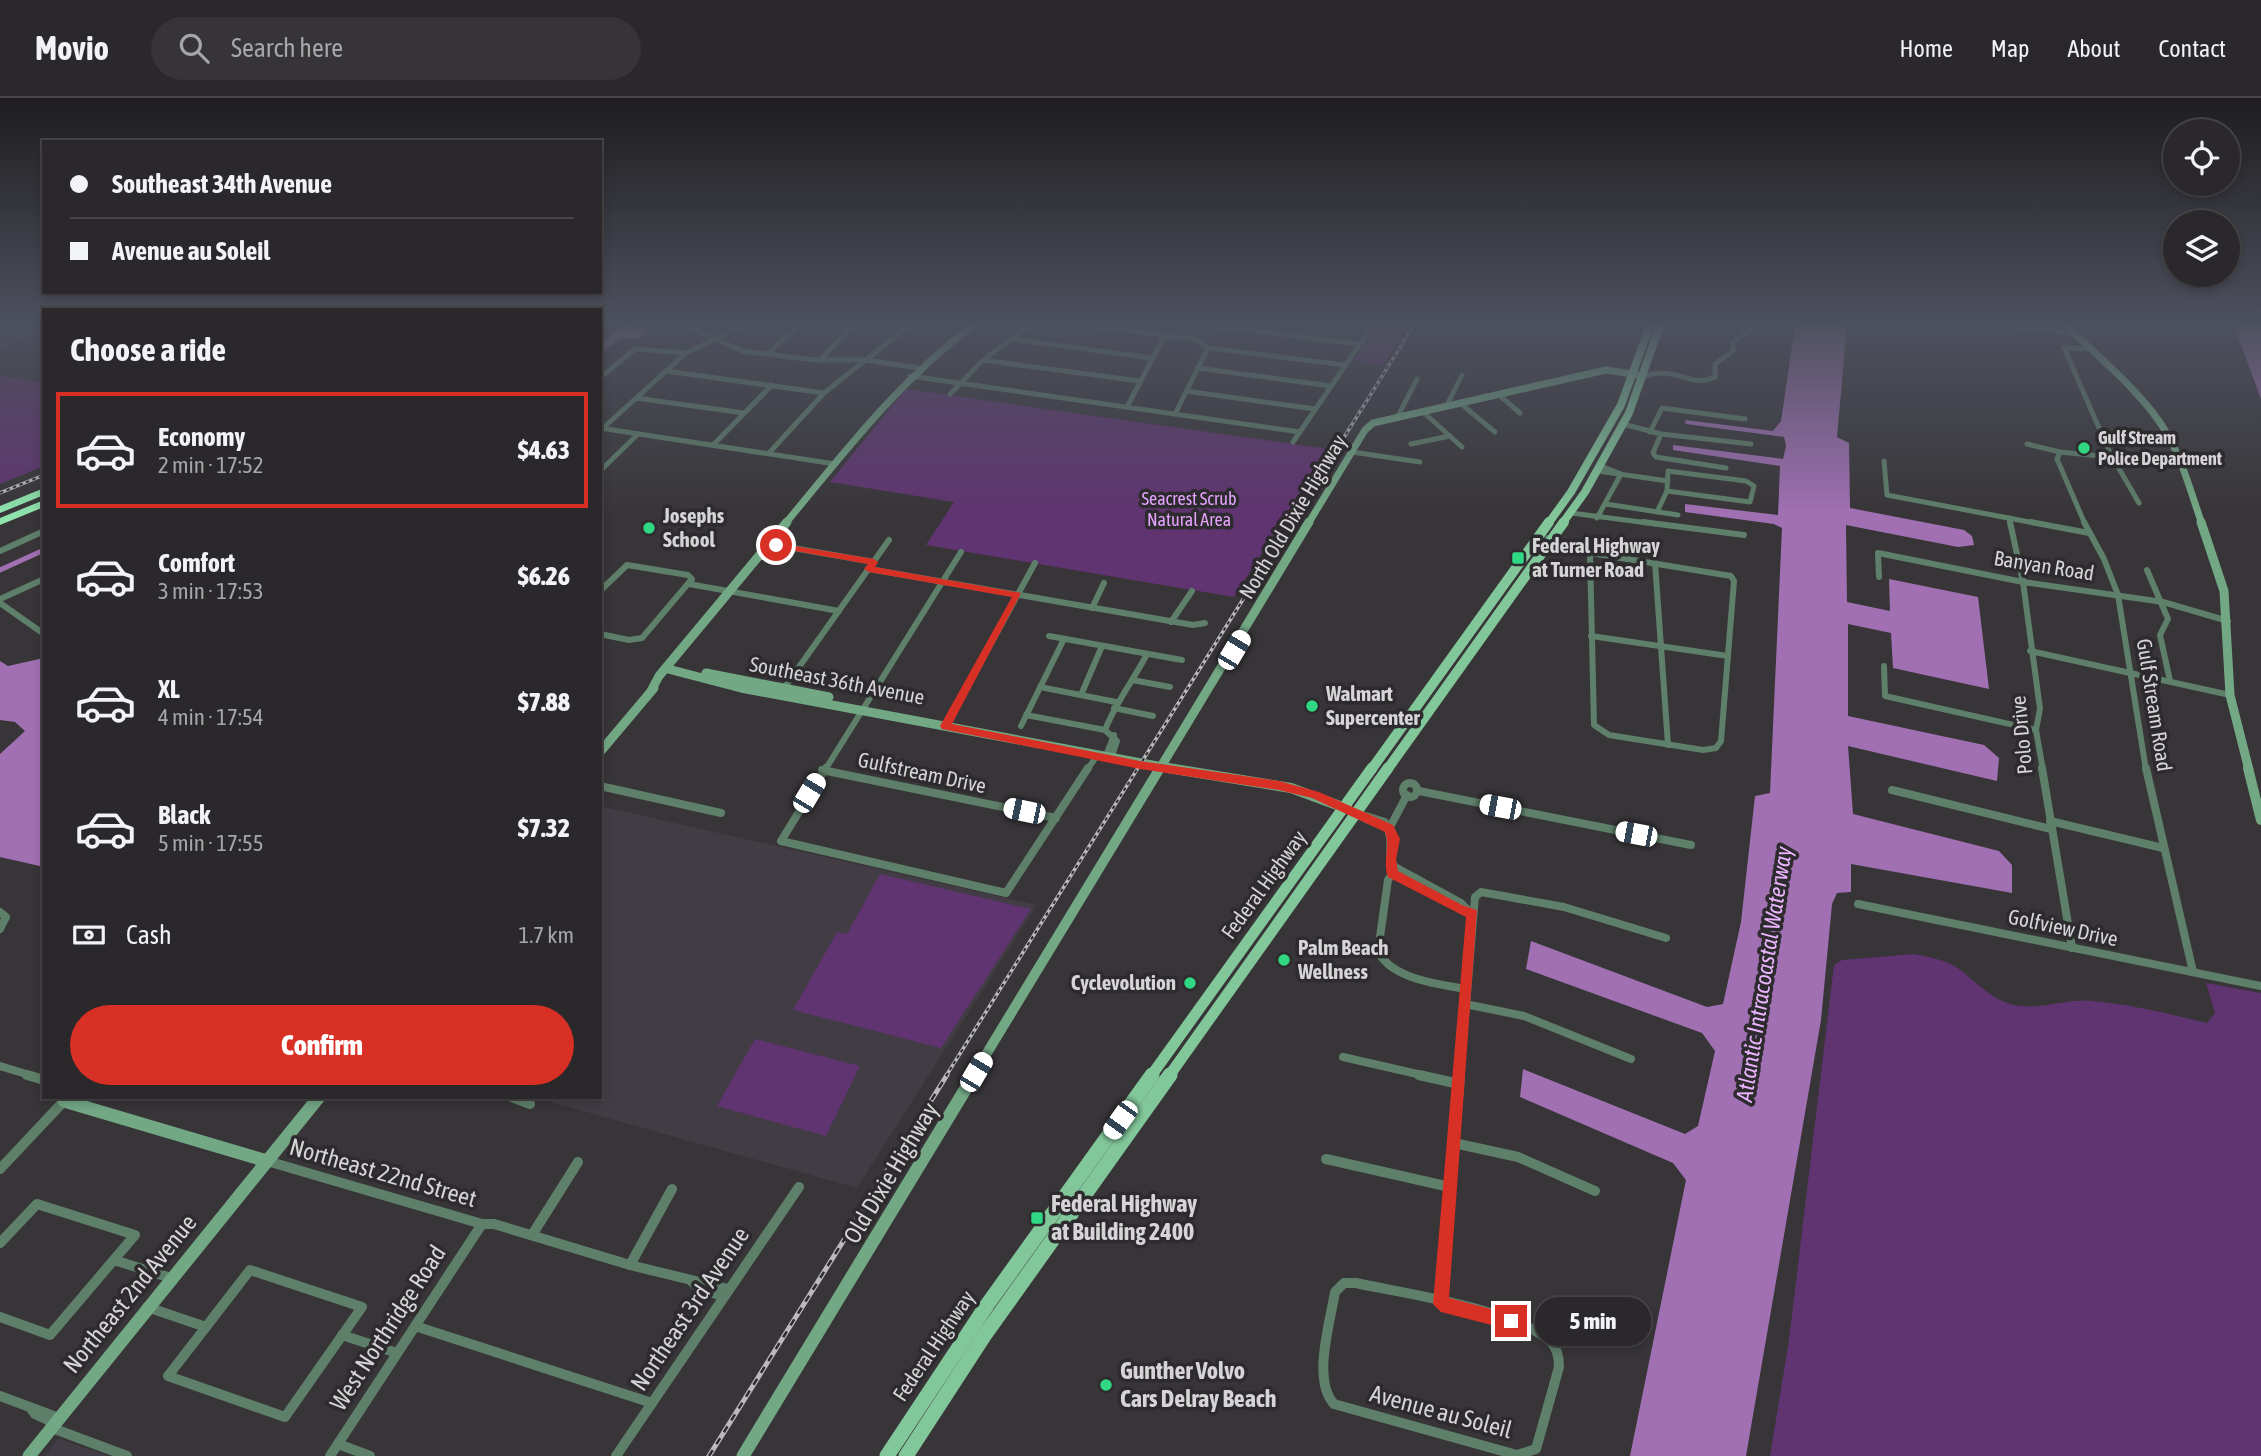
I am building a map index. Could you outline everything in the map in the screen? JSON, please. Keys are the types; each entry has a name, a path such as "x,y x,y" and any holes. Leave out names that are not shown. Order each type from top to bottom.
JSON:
{"highway":[{"path":"0,510 42,492"},
{"path":"0,522 42,504"}],"main road":[{"name":"Federal Highway","path":"887,1456 987,1305 1241,964 1351,811 1424,696 1581,478 1631,388"},
{"name":"Federal Highway","path":"906,1456 984,1336 1236,981 1251,940 1429,713 1571,513 1617,437 1635,388"},
{"path":"1616,416 1623,425"},
{"path":"1610,426 1617,437"},
{"path":"1466,660 1467,652 1492,617 1489,607"},
{"path":"1440,698 1435,691 1451,667 1453,656"},
{"path":"1424,696 1430,703 1429,713"},
{"path":"1006,1305 1006,1290 1026,1259 1031,1244"},
{"path":"984,1336 987,1305"}],"street":[{"path":"602,427 647,388"},
{"path":"714,444 769,388"},
{"path":"794,388 824,393"},
{"path":"769,453 830,388"},
{"path":"602,750 899,388"},
{"path":"950,394 955,388"},
{"path":"997,388 1300,432"},
{"path":"1127,407 1137,388"},
{"path":"1293,442 1329,388"},
{"path":"1398,416 1412,388"},
{"path":"1447,405 1455,388"},
{"name":"North Old Dixie Highway","path":"1162,768 1371,424 1527,388"},
{"path":"2082,388 2112,456 2139,503"},
{"path":"2129,388 2152,412 2182,464 2219,572 2228,621 2230,695 2261,820"},
{"path":"1175,414 1186,391 1315,409"},
{"path":"1498,394 1520,413"},
{"path":"636,398 744,413"},
{"path":"1460,403 1495,432"},
{"path":"1650,432 1662,408 1745,419"},
{"path":"1422,411 1462,447"},
{"path":"1623,425 1661,434 1751,444"},
{"path":"602,428 835,464"},
{"path":"602,469 638,433"},
{"path":"1661,434 1653,453 1656,457 1726,468"},
{"path":"1411,444 1450,436"},
{"path":"2027,444 2060,452 2182,464"},
{"path":"1353,452 1420,462"},
{"name":"Gulf Stream Road","path":"2060,452 2058,461 2075,506 2104,559 2118,595 2133,673 2149,786 2193,972"},
{"path":"1884,461 1887,495 2089,533"},
{"path":"1600,468 1620,474 1668,481"},
{"path":"1657,512 1667,491 1668,471 1746,481 1754,486 1752,500 1745,502 1667,491"},
{"path":"1597,518 1620,474"},
{"path":"1606,504 1678,515"},
{"path":"1571,513 1597,518 1629,518 1744,535"},
{"name":"Polo Drive","path":"2010,518 2023,582 2030,651 2040,709 2036,730 2072,948"},
{"path":"0,551 42,532"},
{"path":"1542,534 1590,551 1731,576 1734,581 1721,741 1716,748 1703,750 1668,745 1609,734 1597,728 1592,718 1590,551"},
{"path":"781,691 890,540"},
{"path":"770,544 942,582 1171,622 1205,623"},
{"path":"961,552 822,770 781,841 1006,893 1056,818 1117,741 1114,735 1105,730 1026,715"},
{"name":"Banyan Road","path":"1879,577 1878,553 2023,582 2163,602 2228,621"},
{"path":"1655,563 1668,745"},
{"path":"947,724 1035,564"},
{"path":"602,589 621,568 634,565 688,575 692,579 642,638 629,640 602,634"},
{"path":"2147,570 2163,602 2168,619 2160,635 2171,681"},
{"path":"42,580 0,601 42,632"},
{"path":"1092,608 1104,583"},
{"path":"688,584 839,611"},
{"path":"1171,622 1192,591"},
{"path":"1049,636 1182,660"},
{"path":"1591,636 1728,656"},
{"path":"1021,726 1064,639"},
{"path":"1081,695 1102,646"},
{"path":"2030,651 2230,695"},
{"path":"1105,730 1115,705 1127,692 1147,654"},
{"path":"1884,666 1885,696 2036,730"},
{"name":"Southeast 36th Avenue","path":"668,669 1162,768 1291,788 1351,811"},
{"path":"1132,680 1170,687"},
{"path":"1040,687 1081,695 1153,716"},
{"name":"Old Dixie Highway","path":"743,1456 1162,768"},
{"name":"Gulfstream Drive","path":"822,770 1056,818"},
{"path":"1389,829 1407,795 1401,789 1405,784 1415,785 1419,791 1690,845"},
{"path":"602,786 721,813"},
{"path":"1892,790 2163,848"},
{"path":"1351,811 1389,829 1394,839 1390,860 1392,874 1388,880 1378,951 1380,959 1387,966 1432,982 1466,989"},
{"path":"1390,860 1395,867 1461,903 1473,914"},
{"path":"1392,874 1458,909 1473,914"},
{"path":"1441,1304 1466,989 1477,894 1491,892 1563,907 1665,938"},
{"name":"Golfview Drive","path":"1858,904 2261,986"},
{"path":"0,912 5,914 6,921 0,929"},
{"path":"1465,1003 1524,1016 1631,1059"},
{"path":"1343,1057 1459,1084"},
{"path":"0,1066 42,1079"},
{"path":"0,1169 66,1099"},
{"name":"Northeast 22nd Street","path":"66,1099 482,1224 494,1224 692,1282 703,1290 725,1292"},
{"name":"Northeast 2nd Avenue","path":"29,1456 317,1099"},
{"path":"517,1099 530,1104"},
{"path":"1454,1143 1518,1157 1595,1191"},
{"path":"1326,1160 1450,1187"},
{"path":"532,1235 578,1162"},
{"name":"Northeast 3rd Avenue","path":"616,1456 725,1292 799,1187"},
{"path":"630,1265 672,1189"},
{"path":"0,1243 37,1204 135,1236 50,1335 0,1317"},
{"name":"West Northridge Road","path":"330,1456 482,1224"},
{"path":"114,1260 171,1278"},
{"path":"250,1270 362,1307 285,1417 168,1376 206,1327 250,1270"},
{"name":"Avenue au Soleil","path":"1356,1283 1441,1304 1511,1321 1555,1346 1559,1367 1539,1443 1531,1453 1517,1455 1334,1404 1325,1394 1322,1380 1335,1292 1339,1287 1356,1283"},
{"path":"147,1307 206,1327"},
{"path":"415,1326 652,1403"},
{"path":"342,1335 397,1353"},
{"path":"0,1396 30,1407 34,1414 127,1456"},
{"path":"338,1444 370,1456"}],"shaded area":[{"path":"602,806 1037,905 857,1188 540,1099 602,1099"},
{"path":"58,1439 109,1456 45,1456"}],"green space":[{"path":"0,388 42,388 42,467 0,484"},
{"name":"Seacrest Scrub Natural Area","path":"906,389 1328,449 1234,597 926,545 954,502 830,482"},
{"path":"880,874 1031,909 941,1048 793,1010 837,932 847,934"},
{"path":"1913,954 1948,963 1994,996 2018,1006 2071,1001 2107,1002 2207,1023 2215,1013 2206,983 2261,993 2261,1456 1770,1456 1789,1340 1834,965 1842,960"},
{"path":"755,1039 860,1066 826,1136 717,1106"}],"water":[{"name":"Atlantic Intracoastal Waterway","path":"1786,388 1841,388 1837,437 1849,443 1850,508 1964,530 1972,536 1974,545 1958,547 1846,525 1847,602 1890,611 1889,579 1978,597 1989,689 1893,668 1891,633 1848,624 1848,716 1984,745 1999,758 1997,781 1848,746 1853,814 1999,851 2012,865 2012,893 1851,864 1851,892 1837,893 1832,904 1821,1020 1746,1456 1630,1456 1686,1180 1673,1163 1520,1097 1523,1069 1685,1134 1698,1126 1715,1051 1702,1033 1526,969 1531,941 1707,1007 1723,1004 1741,922 1755,796 1770,793 1782,528 1774,524 1685,512 1685,504 1778,515 1780,466 1673,450 1673,445 1783,459 1786,446 1784,437 1686,424 1685,420 1773,431 1781,421"},
{"path":"42,658 42,867 0,857 0,754 25,731 15,722 0,720 0,661 8,666"}],"waterway":[{"path":"0,570 42,551"}],"railway":[{"path":"946,1076 1375,388"},
{"path":"0,493 42,476"},
{"path":"709,1456 947,1075"}],"place":[{"name":"Gulf Stream Police Department","path":"2084,448"},
{"name":"Josephs School","path":"649,528"},
{"name":"Federal Highway at Turner Road","path":"1518,558"},
{"name":"Walmart Supercenter","path":"1312,706"},
{"name":"Palm Beach Wellness","path":"1284,960"},
{"name":"Cyclevolution","path":"1190,983"},
{"name":"Federal Highway at Building 2400","path":"1037,1218"},
{"name":"Gunther Volvo Cars Delray Beach","path":"1106,1385"}],"route":[{"path":"776,545 874,562 869,569 1018,595 946,726 1140,765 1301,790 1389,829 1394,836 1390,860 1392,874 1458,909 1473,914 1441,1304 1511,1321"}]}
